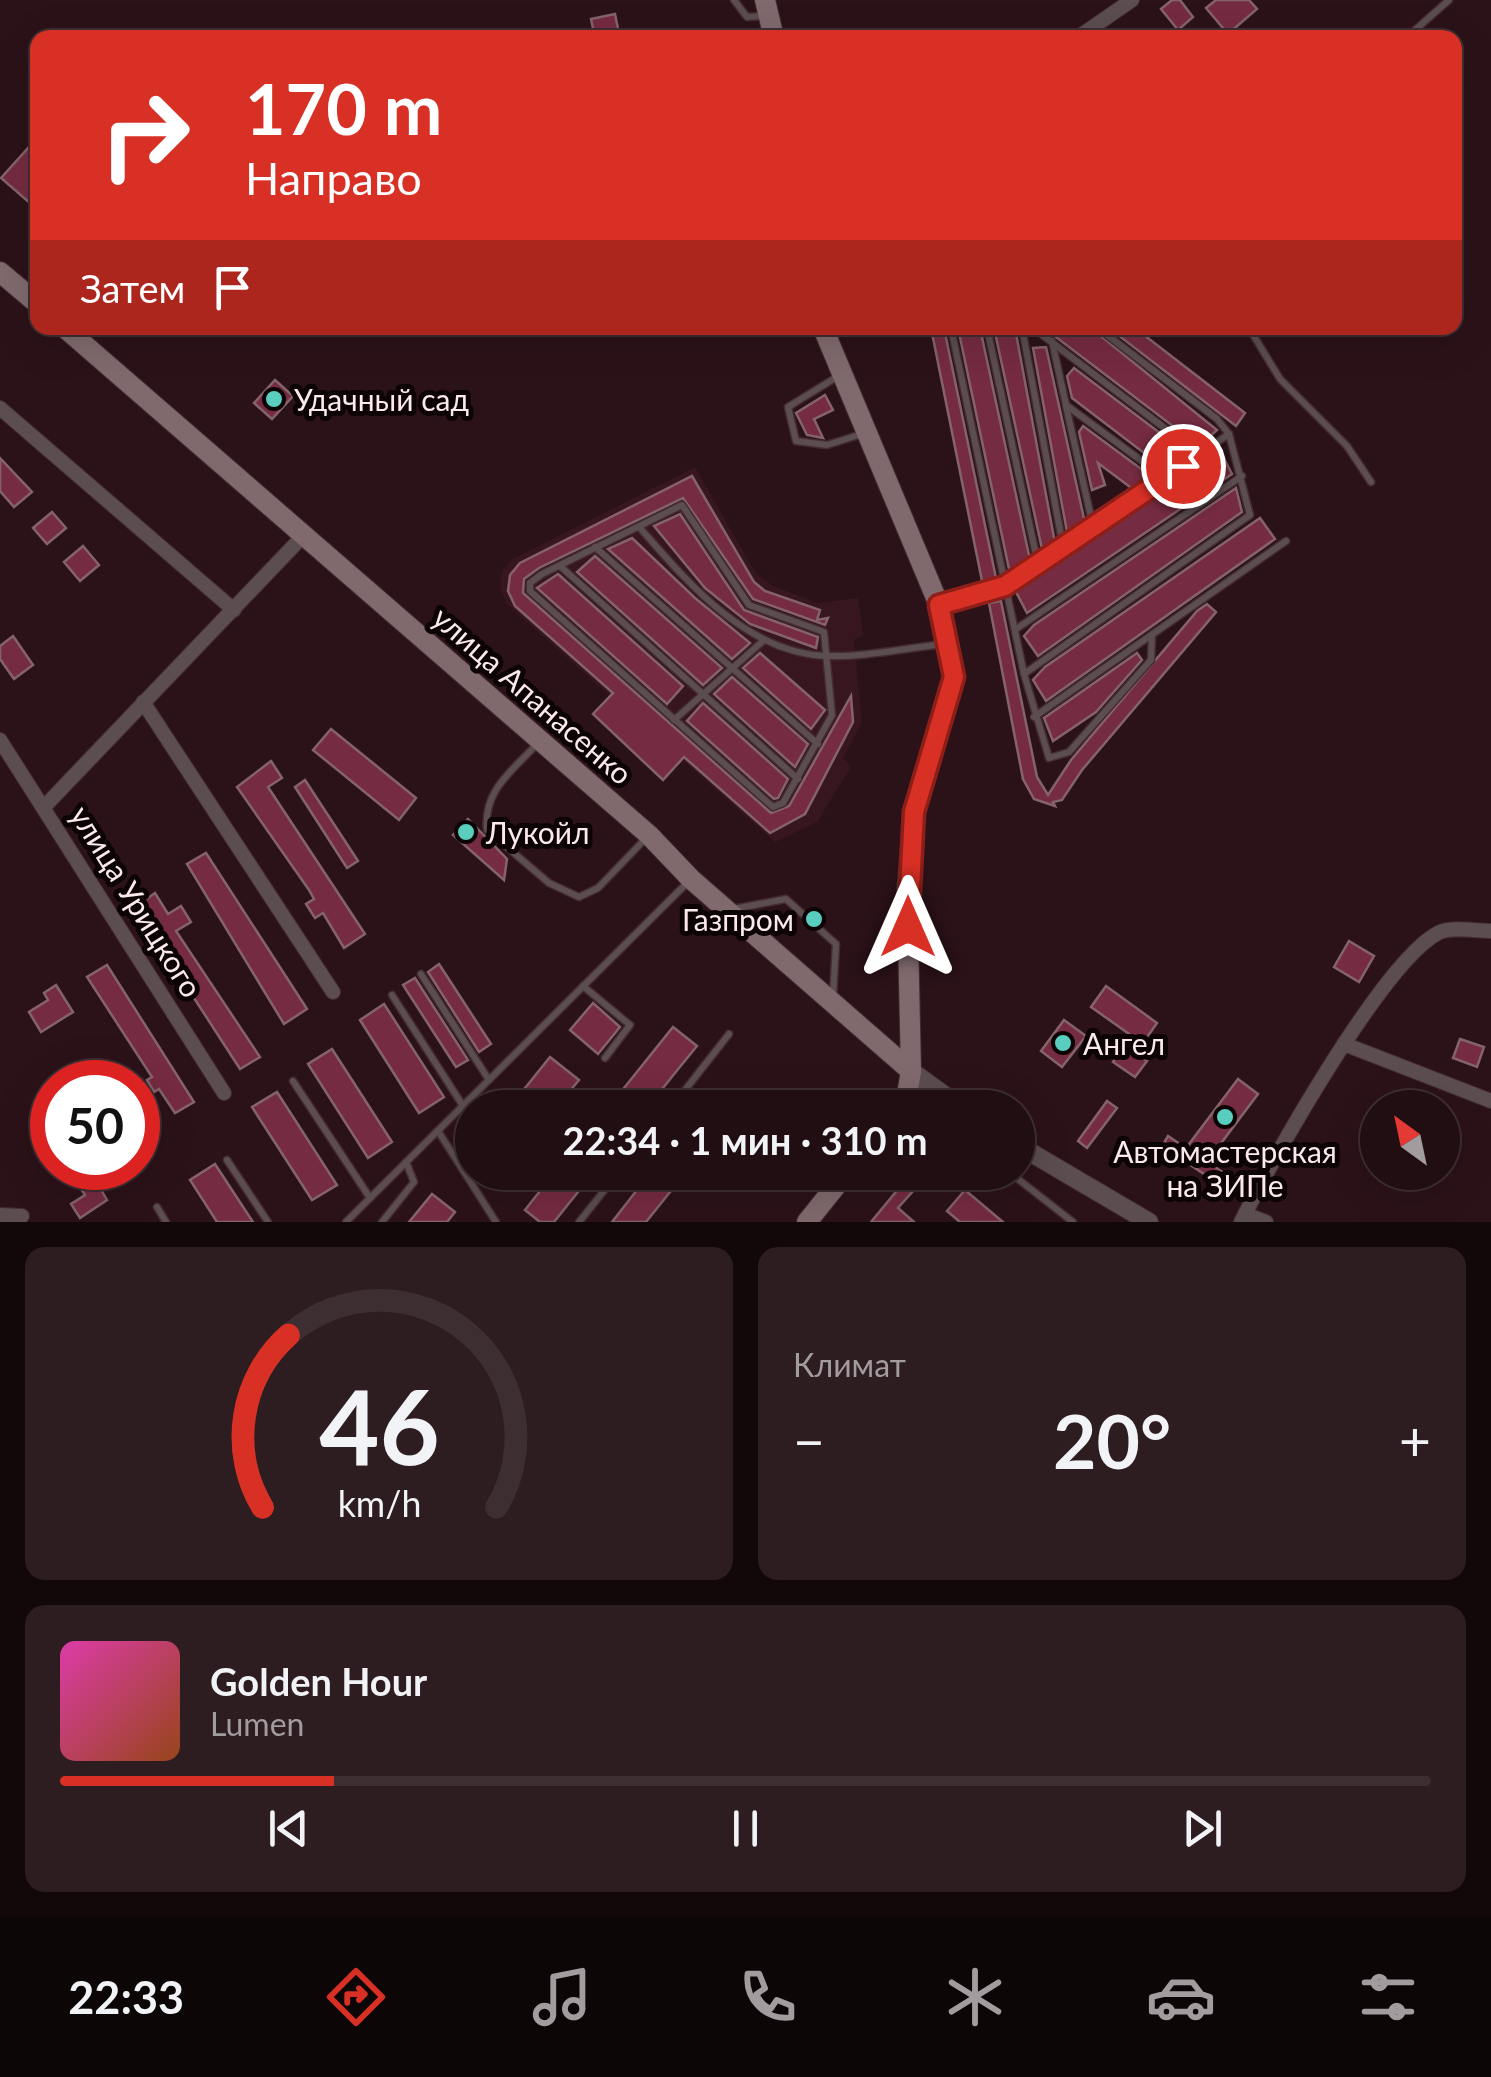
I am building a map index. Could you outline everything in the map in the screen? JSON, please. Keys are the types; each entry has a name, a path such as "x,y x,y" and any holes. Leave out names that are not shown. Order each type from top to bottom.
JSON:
{"main road":[{"path":"0,272 30,297"},
{"name":"улица Апанасенко","path":"73,335 649,835 691,879 911,1071"},
{"path":"826,335 939,605 954,677 914,812 906,891 910,1090"},
{"path":"807,1222 833,1190"}],"street":[{"path":"1088,30 1128,1"},
{"path":"0,408 234,610"},
{"path":"45,806 304,535"},
{"path":"143,702 333,992"},
{"name":"улица Урицкого","path":"0,740 224,1093"},
{"path":"1266,1222 1243,1218 1344,1044 1414,950 1441,930 1491,931"},
{"path":"1344,1044 1491,1101"},
{"name":"улица Апанасенко","path":"911,1071 937,1090"},
{"path":"1035,1154 1148,1222"},
{"path":"0,1216 22,1216"}],"lane":[{"path":"734,0 747,17 767,8"},
{"path":"1415,30 1449,0"},
{"path":"952,335 1024,674 1034,717 1050,758 1069,752 1151,660 1152,635"},
{"path":"989,335 1038,564"},
{"path":"1023,335 1063,546"},
{"path":"1044,335 1200,455"},
{"path":"1024,674 1250,515 1229,434 1218,419 1107,335"},
{"path":"1253,335 1280,379 1347,446 1372,482"},
{"path":"1052,341 1093,526"},
{"path":"841,375 788,407 796,441 827,445 868,432"},
{"path":"1066,405 1165,478"},
{"path":"939,605 1005,586 1229,434"},
{"path":"1016,628 1242,476"},
{"path":"682,505 749,605 824,632 832,715 783,804 774,807 530,592 530,583 595,547 641,529 682,505"},
{"path":"641,529 714,604 764,640 826,656 950,644"},
{"path":"1034,717 1286,541"},
{"path":"595,547 818,744"},
{"path":"560,566 798,779"},
{"path":"674,720 733,672 764,640"},
{"path":"541,741 491,792 484,808 487,830 549,882 579,897 598,888 649,835"},
{"path":"479,1090 691,879"},
{"path":"726,910 786,898 836,944 833,1002"},
{"path":"421,974 489,1080"},
{"path":"584,986 630,1026 604,1058"},
{"path":"392,995 455,1093"},
{"path":"685,1090 729,1034"},
{"path":"293,1081 370,1198"},
{"path":"346,1222 455,1114"},
{"path":"438,1131 496,1222"},
{"path":"228,1160 268,1222"},
{"path":"382,1222 414,1182 406,1162"},
{"path":"579,1222 605,1190"},
{"path":"1032,1190 1074,1222"},
{"path":"157,1207 166,1222"}],"shaded area":[{"path":"695,467 755,572 773,586 817,603 858,598 863,635 854,640 862,723 843,758 851,767 817,822 775,842 507,604 500,588 502,571 513,559"}],"building":[{"path":"1172,0 1180,0 1193,17 1178,30 1161,9"},
{"path":"1216,0 1249,0 1257,9 1233,30 1225,30 1206,8"},
{"path":"615,14 618,30 593,30 591,19"},
{"path":"30,146 30,203 1,178"},
{"path":"932,335 945,335 996,578 982,581"},
{"path":"959,335 982,335 1030,560 1009,569"},
{"path":"996,335 1016,335 1055,543 1042,549"},
{"path":"1053,335 1100,335 1217,430 1199,446"},
{"path":"1118,335 1144,335 1245,413 1236,426"},
{"path":"1046,347 1085,523 1067,532 1033,348"},
{"path":"1074,368 1185,452 1165,469 1072,398 1067,376"},
{"name":"Удачный сад","path":"275,380 293,396 272,419 254,403"},
{"path":"825,395 833,410 814,419 823,438 807,435 796,413"},
{"path":"1083,426 1148,474 1137,488 1134,490 1098,463 1105,485 1092,490 1079,432"},
{"path":"1219,449 1232,474 1027,613 1016,592"},
{"path":"0,458 32,492 14,507 0,491"},
{"path":"692,476 754,582 765,591 820,610 817,620 828,618 825,625 753,599 683,498 539,568 524,579 523,593 771,813 789,806 851,696 853,722 805,814 770,833 684,757 663,780 593,714 613,693 515,606 508,591 510,575 520,563"},
{"path":"1236,488 1242,512 1038,656 1024,636 1034,625"},
{"path":"52,512 66,528 47,544 33,528"},
{"path":"680,514 744,610 818,637 816,648 750,624 705,588 654,526"},
{"path":"1260,518 1275,539 1046,701 1033,680 1045,667"},
{"path":"632,538 750,643 732,659 608,549"},
{"path":"83,546 99,565 80,581 64,562"},
{"path":"595,556 722,668 703,685 577,572"},
{"path":"558,574 683,686 667,704 537,588"},
{"path":"1001,601 1037,777 1048,795 1071,760 1197,611 1207,604 1216,612 1082,770 1062,800 1053,802 1055,806 1034,799 1023,779 989,603"},
{"path":"13,636 33,665 14,679 0,659 0,646"},
{"path":"760,653 825,710 811,729 743,668"},
{"path":"1137,653 1142,660 1096,712 1053,741 1044,718"},
{"path":"732,677 808,744 795,767 714,694"},
{"path":"703,703 788,779 778,798 774,799 687,721"},
{"path":"331,729 416,798 399,820 313,750"},
{"path":"271,761 282,778 268,787 365,934 344,948 323,913 315,918 306,904 314,899 309,890 237,787"},
{"path":"305,780 358,861 347,868 295,787"},
{"path":"468,819 507,859 504,880 453,835"},
{"path":"206,853 307,1009 284,1024 187,864"},
{"path":"155,893 168,914 181,906 191,922 176,931 260,1057 240,1069 135,907"},
{"path":"1349,941 1374,956 1359,982 1334,967"},
{"path":"439,964 491,1044 479,1052 428,972"},
{"path":"107,965 194,1102 175,1113 160,1090 160,1060 141,1060 87,977"},
{"path":"415,978 468,1060 456,1067 403,985"},
{"path":"56,985 73,1012 41,1032 29,1012 48,1000 44,993"},
{"path":"1106,986 1157,1023 1136,1053 1147,1061 1135,1077 1113,1062 1132,1036 1091,1007"},
{"path":"593,1003 620,1027 598,1054 570,1030"},
{"path":"384,1004 444,1097 419,1113 360,1020"},
{"name":"Ангел","path":"1064,1020 1086,1036 1062,1067 1041,1051"},
{"path":"673,1027 697,1046 662,1090 622,1090"},
{"path":"1460,1039 1484,1047 1477,1067 1453,1058"},
{"path":"332,1049 392,1142 368,1158 308,1064"},
{"path":"550,1057 579,1080 571,1090 523,1090"},
{"name":"Автомастерская на ЗИПе","path":"1238,1079 1258,1094 1207,1162 1232,1178 1225,1188 1162,1146 1168,1136 1186,1148"},
{"path":"277,1092 337,1185 312,1200 252,1107"},
{"path":"1107,1101 1117,1108 1087,1148 1078,1141"},
{"path":"215,1164 253,1222 217,1222 190,1180"},
{"path":"82,1190 101,1190 107,1200 80,1218 71,1204 85,1195"},
{"path":"541,1190 580,1190 554,1222 540,1222 525,1210"},
{"path":"637,1190 672,1190 646,1222 612,1222"},
{"path":"897,1190 914,1190 898,1208 914,1222 871,1222"},
{"path":"965,1190 1003,1222 960,1222 947,1211"},
{"path":"432,1194 455,1212 447,1222 409,1222"}],"place":[{"name":"Удачный сад","path":"274,399"},
{"name":"Лукойл","path":"466,832"},
{"name":"Газпром","path":"814,919"},
{"name":"Ангел","path":"1063,1043"},
{"name":"Автомастерская на ЗИПе","path":"1225,1117"}],"route":[{"path":"908,927 906,891 914,812 942,730 954,677 939,605 1005,586 1183,466"}]}
